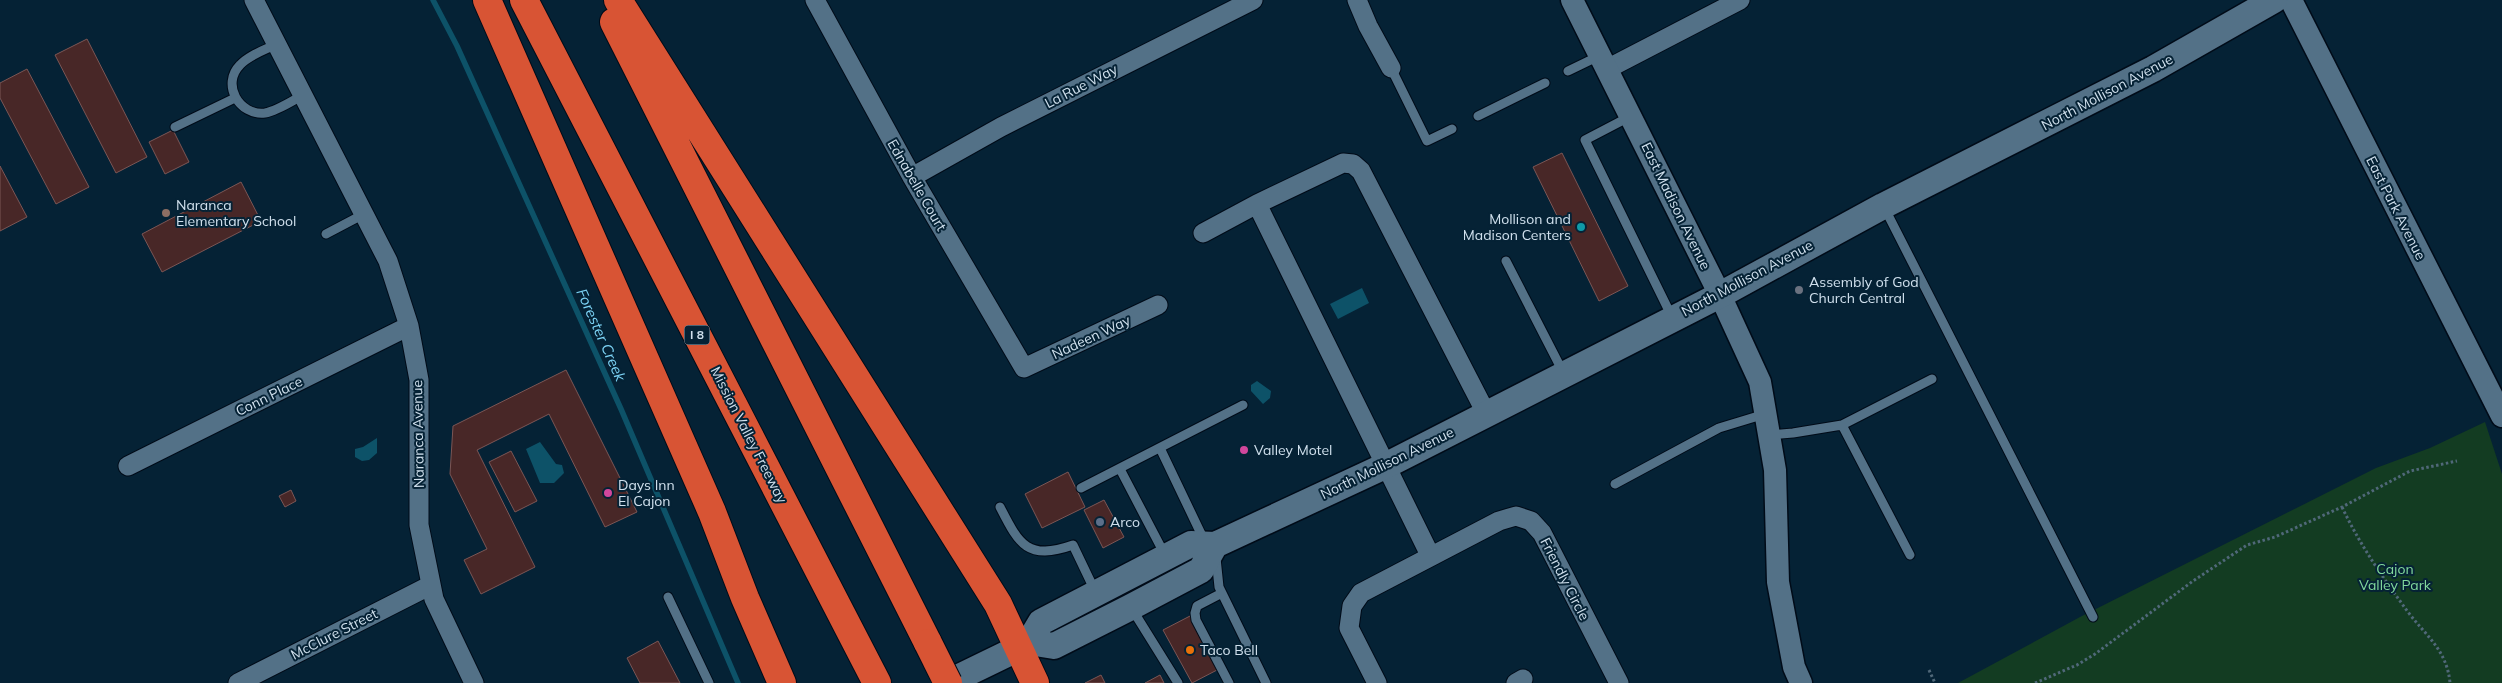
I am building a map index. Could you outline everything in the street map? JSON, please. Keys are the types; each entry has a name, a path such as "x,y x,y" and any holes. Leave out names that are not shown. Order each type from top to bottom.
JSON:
{"highway":[{"path":"487,0 712,512 745,598 782,683"},
{"name":"Mission Valley Freeway","path":"524,0 874,676"},
{"path":"602,0 947,683"},
{"path":"618,0 1024,645 1035,683"}],"main road":[{"name":"North Mollison Avenue","path":"1024,645 1041,622 1191,544 1210,545 1387,464 1720,295 1883,206 2154,70 2274,0"},
{"path":"947,683 1024,645 1054,646 1201,570 1210,545"},
{"path":"1135,604 1142,588 1161,575 1168,566 1166,558"}],"street":[{"name":"Naranca Avenue","path":"254,0 388,261 410,326 419,380 419,525 434,599 474,683"},
{"name":"Ednabelle Court","path":"815,0 912,177 1024,368"},
{"name":"La Rue Way","path":"912,177 1001,127 1253,0"},
{"path":"1357,0 1368,26 1392,68"},
{"name":"East Madison Avenue","path":"1572,0 1632,116 1720,295 1760,382 1775,470 1778,582 1794,667 1800,683"},
{"path":"1604,62 1740,0"},
{"name":"East Park Avenue","path":"2291,0 2502,416"},
{"path":"1203,234 1257,204 1343,163 1353,164 1362,171 1486,413"},
{"path":"1257,204 1387,464 1430,555"},
{"name":"Nadeen Way","path":"1024,368 1158,305"},
{"name":"Conn Place","path":"128,466 410,326"},
{"name":"Friendly Circle","path":"1377,683 1349,628 1352,606 1361,593 1430,555 1498,521 1516,516 1531,521 1542,533 1619,683"},
{"name":"McClure Street","path":"238,683 431,585"}],"lane":[{"path":"277,44 251,57 238,68 232,82 235,98 245,109 263,113 304,95"},
{"path":"1568,71 1604,62"},
{"path":"1392,68 1428,141 1452,129"},
{"path":"1478,116 1545,83"},
{"path":"175,128 235,98"},
{"path":"1632,116 1585,140 1672,318"},
{"path":"1883,206 2093,617"},
{"path":"326,234 364,214"},
{"path":"1506,262 1564,374"},
{"path":"1615,484 1719,428 1741,420 1767,425 1792,434 1842,425 1932,379"},
{"path":"1081,488 1242,405"},
{"path":"1842,425 1910,555"},
{"path":"1160,448 1210,545 1222,593 1265,683"},
{"path":"1120,469 1166,558"},
{"path":"1000,507 1016,539 1029,548 1047,553 1073,545 1096,594"},
{"path":"1222,593 1198,606 1195,613 1196,620 1229,683"},
{"path":"668,597 709,683"},
{"path":"1135,604 1178,683"}],"path":[{"path":"2035,683 2077,665 2095,654 2193,581 2247,545 2276,537 2342,507 2410,471 2457,461"},
{"path":"2342,507 2357,540 2409,614 2433,640 2450,670 2450,683"},
{"path":"1929,670 1935,683"}],"green space":[{"name":"Cajon Valley Park","path":"2485,422 2502,474 2502,683 1958,683 2080,617 2376,468 2430,448"}],"water":[{"path":"1362,288 1369,303 1338,319 1330,304"},
{"path":"1257,381 1271,391 1270,398 1263,404 1251,391 1251,385"},
{"path":"377,438 377,453 369,460 362,461 355,457 355,449 363,447"},
{"path":"540,442 556,464 562,465 564,473 554,483 540,483 526,449"}],"building":[{"path":"87,39 147,157 116,173 55,55"},
{"path":"27,69 89,187 56,204 0,98 0,83"},
{"path":"173,130 189,162 165,174 149,142"},
{"name":"Mollison and Madison Centers","path":"1562,153 1628,286 1599,301 1533,167"},
{"path":"0,166 27,217 0,231"},
{"path":"241,182 261,221 162,272 142,234"},
{"name":"Days Inn El Cajon","path":"566,370 637,512 605,527 549,414 477,450 535,567 481,594 464,560 487,549 450,474 453,426"},
{"path":"511,451 537,501 515,512 489,462"},
{"path":"1068,472 1085,507 1042,528 1025,494"},
{"path":"291,490 296,501 285,507 279,496"},
{"path":"1104,500 1124,537 1103,548 1084,510"},
{"name":"Taco Bell","path":"1190,616 1217,670 1192,683 1163,630"},
{"path":"658,641 680,683 640,683 627,658"},
{"path":"1101,675 1105,683 1085,683"},
{"path":"1160,675 1164,683 1145,683"}],"waterway":[{"name":"Forester Creek","path":"433,0 457,46 621,409 738,683"}],"place":[{"name":"Naranca Elementary School","path":"166,213"},
{"name":"Mollison and Madison Centers","path":"1581,227"},
{"name":"Assembly of God Church Central","path":"1799,290"},
{"name":"Valley Motel","path":"1244,450"},
{"name":"Days Inn El Cajon","path":"608,493"},
{"name":"Arco","path":"1100,522"},
{"name":"Taco Bell","path":"1190,650"}]}
